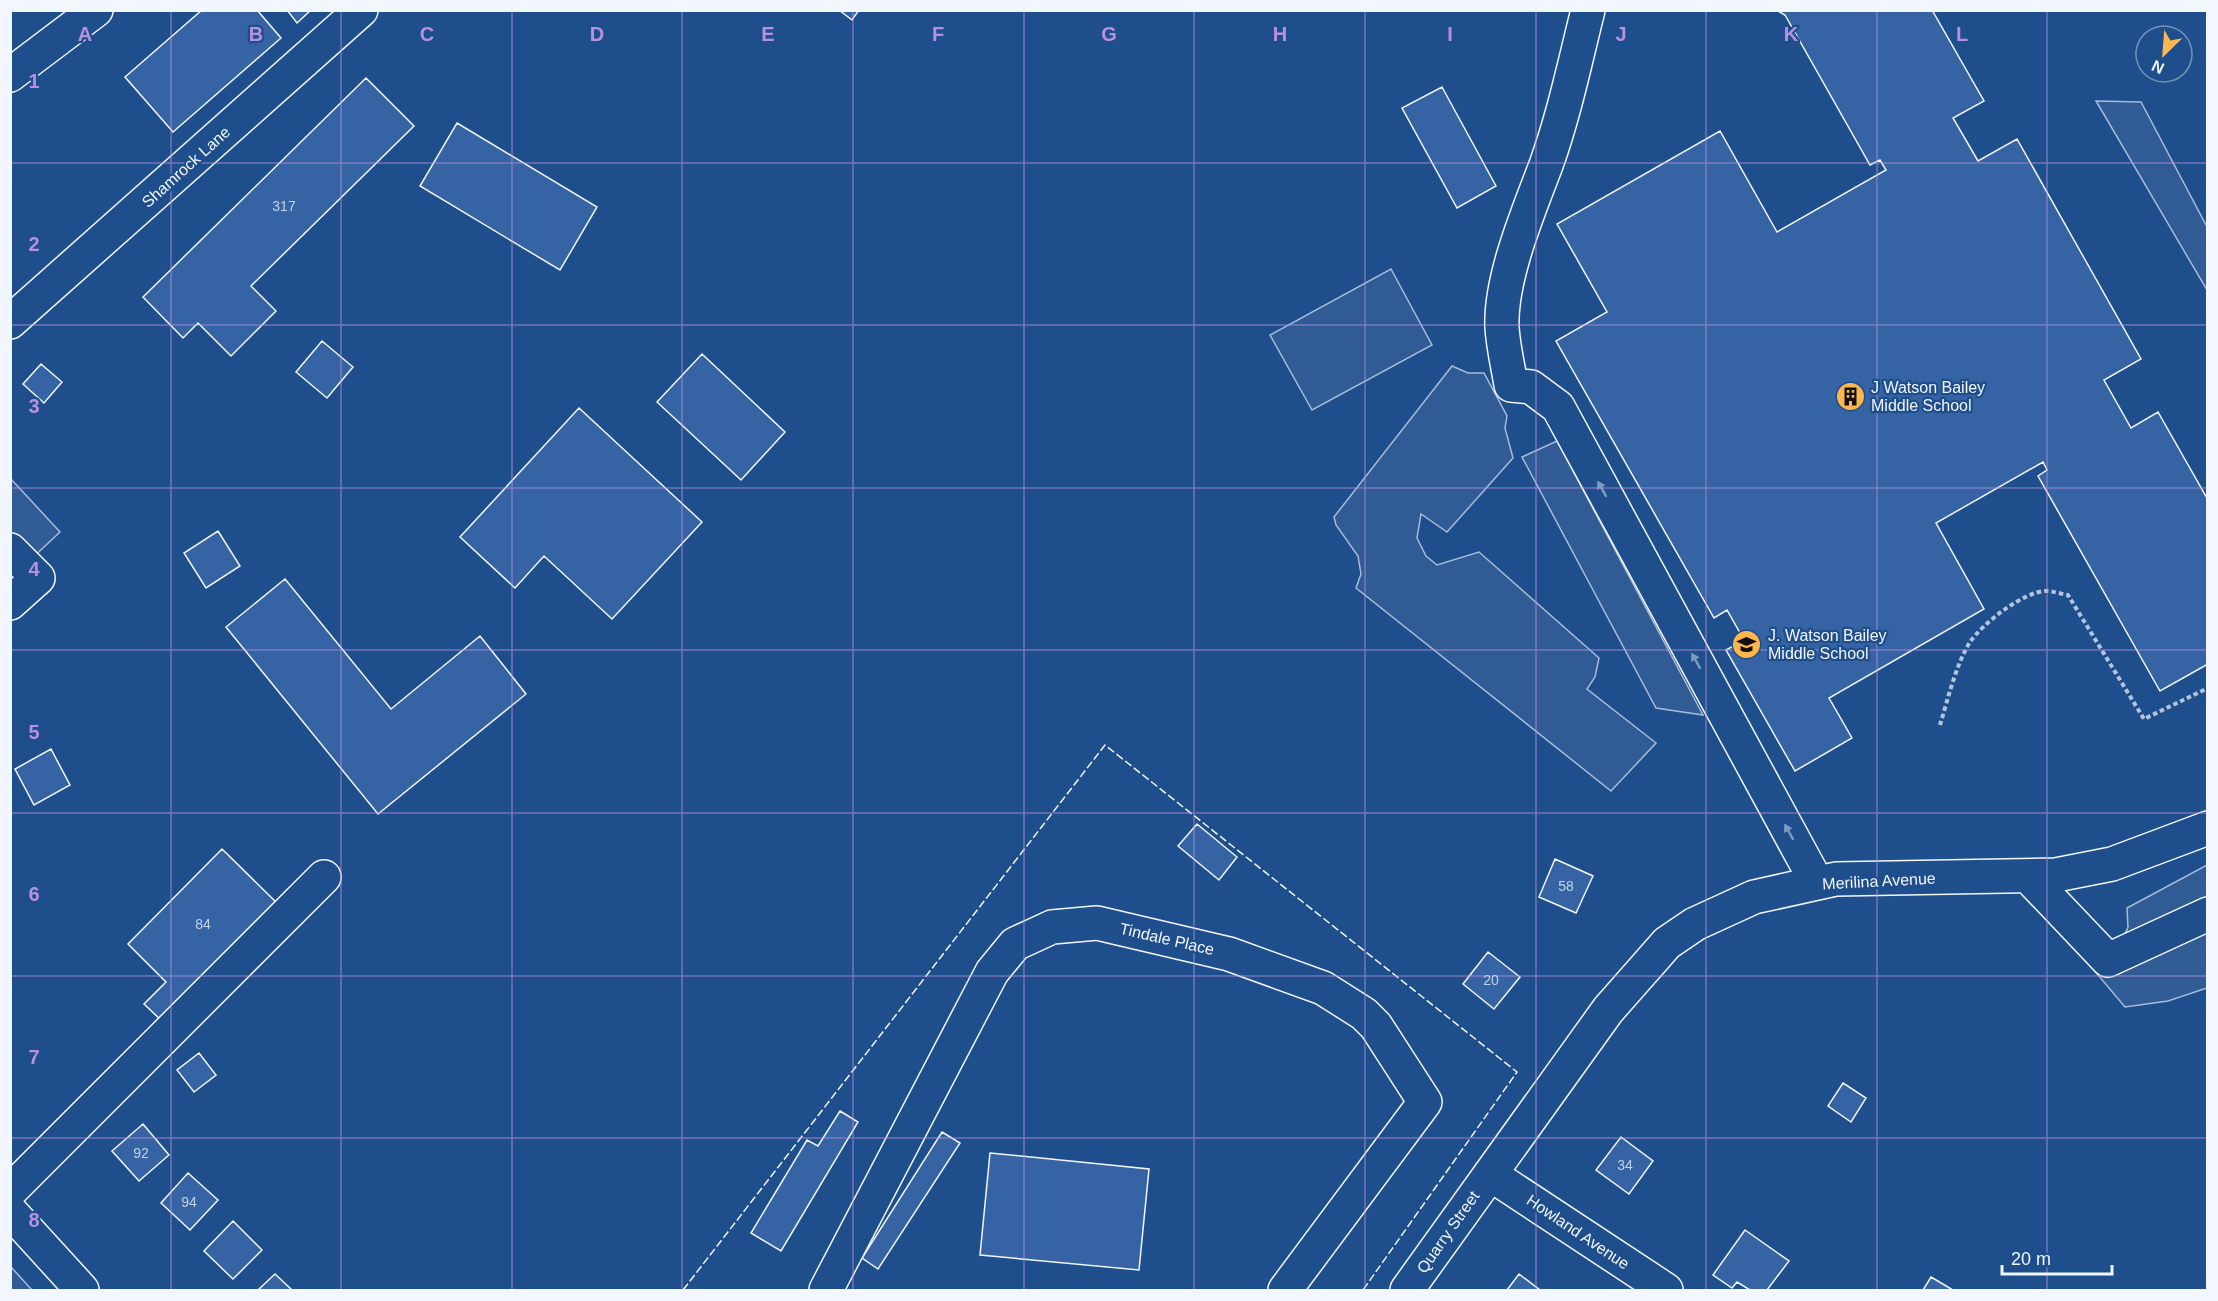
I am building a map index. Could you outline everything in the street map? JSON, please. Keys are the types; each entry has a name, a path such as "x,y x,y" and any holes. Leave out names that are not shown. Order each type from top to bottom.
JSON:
{"street":[{"path":"10,75 96,10"},
{"name":"Shamrock Lane","path":"10,322 361,10"},
{"path":"1588,10 1546,164 1530,203 1506,287 1502,326 1511,385 1531,387 1558,407 1817,883"},
{"path":"10,550 38,578 10,603"},
{"name":"Merilina Avenue","path":"1490,1173 1608,1010 1667,943 1695,924 1754,897 1836,879 2056,876 2112,864 2208,828"},
{"path":"2028,876 2108,960 2208,914"},
{"path":"10,1191 324,877"},
{"name":"Tindale Place","path":"826,1290 992,972 1015,944 1052,927 1097,923 1229,954 1323,988 1364,1014 1376,1026 1425,1102 1285,1290"},
{"name":"Quarry Street","path":"1407,1290 1490,1173"},
{"name":"Howland Avenue","path":"1490,1173 1666,1290"},
{"path":"10,1211 82,1290"}],"path":[{"path":"1940,725 1970,642 1993,618 2023,599 2044,591 2068,595 2144,718 2208,688"}],"shaded area":[{"path":"2096,101 2141,102 2207,227 2207,290"},
{"path":"1391,269 1432,345 1312,410 1270,335"},
{"path":"1452,366 1468,373 1484,373 1507,416 1505,428 1513,458 1447,532 1421,514 1417,538 1426,556 1437,565 1479,552 1599,658 1595,677 1587,689 1656,743 1611,791 1356,588 1361,574 1358,556 1336,525 1334,517"},
{"path":"1557,441 1703,715 1656,708 1522,457"},
{"path":"11,479 60,532 11,578"},
{"path":"2207,865 2207,988 2168,1001 2125,1007 2077,950 2121,943 2128,927 2127,908"},
{"path":"11,1267 32,1290 11,1290"}],"building":[{"path":"202,10 257,10 281,38 173,132 125,77"},
{"path":"287,10 311,10 297,23"},
{"path":"839,10 859,10 852,20"},
{"name":"J Watson Bailey Middle School","path":"1776,10 1932,10 1984,101 1953,118 1978,161 2017,139 2141,359 2104,380 2131,428 2158,412 2208,500 2208,664 2160,691 2038,476 2047,470 2043,462 1936,523 1984,609 1829,698 1852,738 1795,771 1726,650 1744,640 1727,610 1714,618 1556,341 1607,312 1557,224 1720,131 1777,232 1886,170 1880,160 1870,165 1785,15"},
{"path":"366,78 414,126 251,286 276,311 231,356 198,323 183,338 143,297"},
{"path":"1442,87 1496,186 1457,208 1402,108"},
{"path":"457,123 597,207 560,270 420,186"},
{"path":"322,341 353,367 327,398 296,372"},
{"path":"702,354 785,432 741,480 657,402"},
{"path":"41,364 62,382 44,403 23,384"},
{"path":"579,408 702,522 612,619 544,556 515,588 460,537"},
{"path":"218,531 240,566 206,588 184,553"},
{"path":"285,579 391,709 480,636 526,694 378,814 226,627"},
{"path":"51,749 70,785 34,805 15,769"},
{"path":"1197,824 1237,857 1219,880 1178,846"},
{"path":"222,849 278,904 162,1021 144,1004 166,982 128,944"},
{"path":"1555,859 1593,876 1576,913 1539,897"},
{"path":"1488,952 1520,977 1494,1009 1463,984"},
{"path":"199,1053 216,1075 194,1092 177,1070"},
{"path":"1843,1083 1866,1098 1851,1122 1828,1106"},
{"path":"840,1111 858,1122 781,1251 751,1233 807,1140 818,1146"},
{"path":"143,1124 169,1155 139,1181 112,1151"},
{"path":"942,1132 960,1143 878,1269 862,1258"},
{"path":"1621,1137 1653,1161 1629,1194 1596,1170"},
{"path":"990,1153 1149,1169 1139,1270 980,1255"},
{"path":"188,1173 218,1200 190,1230 161,1203"},
{"path":"233,1221 262,1250 233,1279 204,1251"},
{"path":"1745,1230 1789,1261 1767,1290 1750,1290 1737,1282 1732,1288 1713,1275"},
{"path":"275,1274 292,1290 258,1290"},
{"path":"1519,1274 1540,1290 1507,1290"},
{"path":"1931,1277 1953,1290 1923,1290"}],"fence":[{"path":"683,1290 1105,745 1517,1072 1363,1290"}],"place":[{"name":"J Watson Bailey Middle School","path":"1850,396"},
{"name":"J. Watson Bailey Middle School","path":"1747,644"}]}
